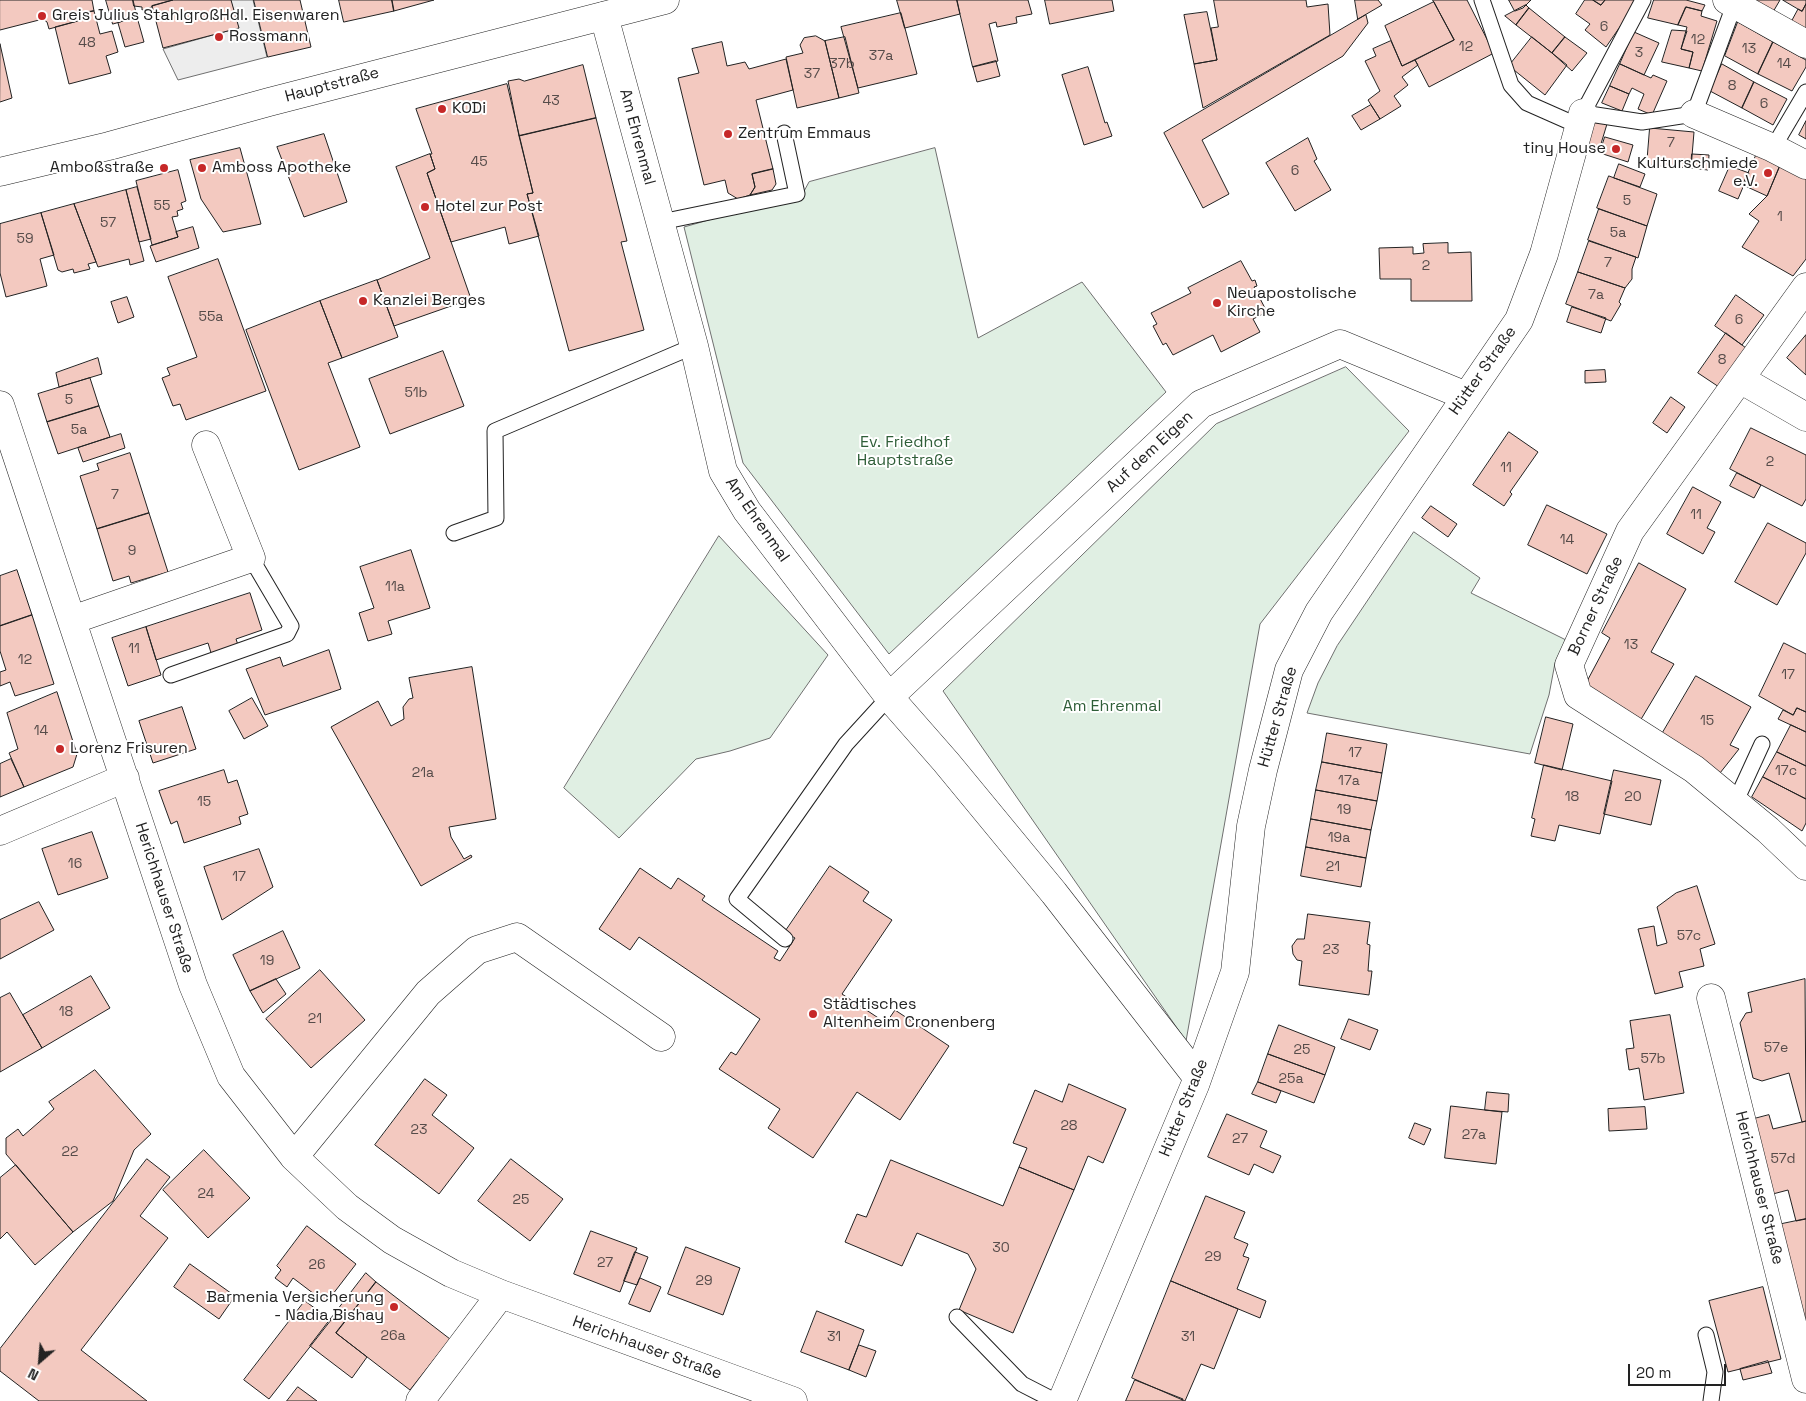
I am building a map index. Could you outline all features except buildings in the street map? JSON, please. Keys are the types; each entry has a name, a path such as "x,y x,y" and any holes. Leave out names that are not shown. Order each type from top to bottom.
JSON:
{"street":[{"name":"Hauptstraße","path":"0,172 109,146 269,102 665,0"},
{"path":"1733,1 1806,44"},
{"name":"Am Ehrenmal","path":"604,16 694,346 723,472 746,511 889,697 946,762 1054,892 1197,1077"},
{"path":"1694,114 1773,148 1806,165"},
{"name":"Hütter Straße","path":"1062,1401 1197,1077 1234,972 1251,826 1263,770 1289,670 1320,612 1519,320 1544,254 1581,120"},
{"name":"Borner Straße","path":"1805,862 1694,769 1578,695 1569,664 1630,531 1806,287"},
{"name":"Auf dem Eigen","path":"889,697 1201,404 1340,344 1466,396"},
{"path":"1740,379 1806,417"},
{"name":"Herichhauser Straße","path":"0,405 17,461 72,620 193,985 231,1076 294,1157 347,1207 392,1240 451,1273 501,1294 793,1401"},
{"path":"72,620 251,558 206,446"},
{"path":"0,831 125,778"},
{"path":"294,1157 428,993 478,950 517,937 661,1037"},
{"name":"Herichhauser Straße","path":"1711,998 1806,1379"},
{"path":"420,1401 501,1294"}],"lane":[{"path":"1482,0 1511,85 1527,103 1581,120 1642,122 1694,114 1733,1"},
{"name":"Hütter Straße","path":"1581,120 1643,0"},
{"path":"1773,148 1806,92"},
{"path":"661,222 797,194 784,133"},
{"path":"454,533 496,518 494,431 694,346"},
{"path":"171,674 287,634 291,626 251,558"},
{"path":"785,940 738,899 846,744 889,697"},
{"path":"1735,803 1762,744"},
{"path":"957,1317 1022,1384 1056,1401"},
{"path":"1706,1335 1715,1372 1711,1401"}],"green space":[{"name":"Ev. Friedhof Hauptstraße","path":"935,148 978,338 1082,282 1166,392 889,654 743,463 684,227 803,193 809,182"},
{"name":"Am Ehrenmal","path":"1346,367 1409,431 1260,624 1186,1041 943,691 1216,424"},
{"path":"1414,532 1480,578 1471,593 1566,640 1555,663 1549,695 1530,754 1307,713 1318,683 1337,646"},
{"path":"719,536 828,655 770,738 730,751 696,759 619,838 564,788"}],"shaded area":[{"path":"231,0 253,0 267,57 178,80 163,49 238,28"}],"place":[{"name":"Greis Julius StahlgroßHdl. Eisenwaren","path":"42,16"},
{"name":"Rossmann","path":"219,37"},
{"name":"KODi","path":"442,109"},
{"name":"Zentrum Emmaus","path":"728,134"},
{"name":"tiny House","path":"1616,149"},
{"name":"Amboßstraße","path":"164,168"},
{"name":"Amboss Apotheke","path":"202,168"},
{"name":"Kulturschmiede e.V.","path":"1768,173"},
{"name":"Hotel zur Post","path":"425,207"},
{"name":"Kanzlei Berges","path":"363,301"},
{"name":"Neuapostolische Kirche","path":"1217,303"},
{"name":"Lorenz Frisuren","path":"60,749"},
{"name":"Städtisches Altenheim Cronenberg","path":"813,1014"},
{"name":"Barmenia Versicherung - Nadia Bishay","path":"394,1307"}]}
